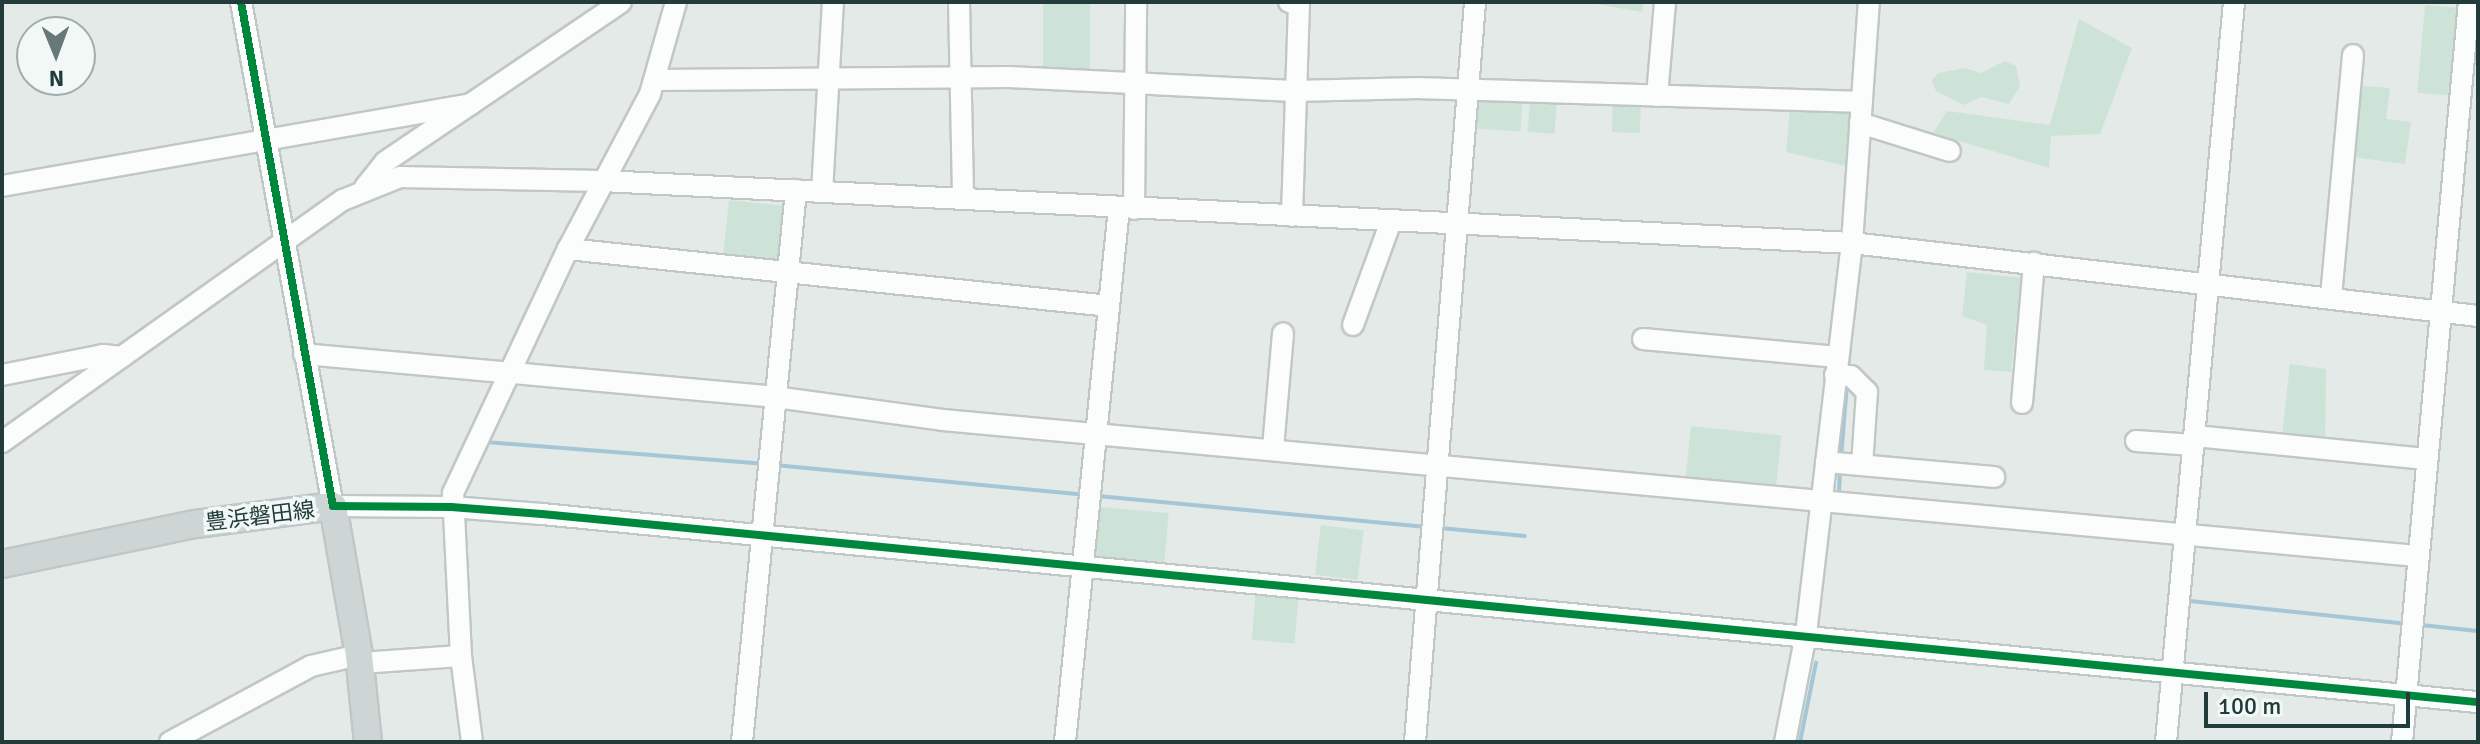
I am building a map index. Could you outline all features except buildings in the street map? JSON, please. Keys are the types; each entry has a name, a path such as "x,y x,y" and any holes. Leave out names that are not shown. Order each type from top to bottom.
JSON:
{"main road":[{"name":"豊浜磐田線","path":"2,564 196,524 333,506 360,659 368,742"}],"street":[{"path":"241,2 333,506 451,507 1083,566 1427,602 1806,634 2478,702"},
{"path":"2,442 365,187 385,162 621,2"},
{"path":"472,742 461,656 451,507 453,493 568,249 656,80 676,2"},
{"path":"822,192 833,2"},
{"path":"959,2 963,198"},
{"path":"1065,742 1109,306 1126,208 1136,82 1136,2"},
{"path":"1289,2 1299,4 1292,216"},
{"path":"1415,742 1475,2"},
{"path":"1657,96 1665,2"},
{"path":"1844,463 1841,370 1852,243 1869,126 1862,102 1869,2"},
{"path":"2166,742 2211,282 2234,2"},
{"path":"2402,742 2469,2"},
{"path":"2331,297 2353,55"},
{"path":"656,80 960,77 1294,91 1467,89 1862,102"},
{"path":"2,186 265,137 471,104"},
{"path":"1869,126 1950,151"},
{"path":"2456,162 2478,164"},
{"path":"365,187 400,177 602,181 1852,243 2211,282 2478,316"},
{"path":"742,742 796,190"},
{"path":"1353,325 1391,221"},
{"path":"568,249 1109,306"},
{"path":"2022,403 2034,263"},
{"path":"1273,448 1283,333"},
{"path":"1643,339 1841,370 1867,392 1844,463 1822,500 1806,634 1785,742"},
{"path":"304,354 775,397 943,420 1438,462 2417,556"},
{"path":"2,375 103,355 122,357"},
{"path":"2136,441 2194,441 2426,459"},
{"path":"1844,463 1994,477"},
{"path":"170,742 311,666 360,659 461,656"}],"green space":[{"path":"1043,2 1090,2 1090,79 1043,79"},
{"path":"1584,2 1644,2 1642,12"},
{"path":"2425,5 2469,9 2461,96 2417,93"},
{"path":"2079,19 2132,48 2100,134 2051,136 2049,168 1933,133 1947,111 2050,125"},
{"path":"2005,61 2016,66 2020,86 2009,104 1981,97 1964,105 1936,91 1932,80 1938,73 1965,68 1981,73"},
{"path":"2350,85 2390,88 2386,119 2411,122 2405,164 2344,156"},
{"path":"1471,94 1523,98 1521,132 1469,128"},
{"path":"1530,99 1557,101 1555,134 1528,132"},
{"path":"1613,99 1641,100 1640,133 1612,132"},
{"path":"1790,108 1850,108 1846,166 1786,152"},
{"path":"729,200 794,207 788,262 723,256"},
{"path":"1967,272 2021,278 2011,372 1984,370 1987,325 1962,316"},
{"path":"2290,364 2326,369 2325,449 2281,445"},
{"path":"1691,426 1782,436 1775,496 1685,487"},
{"path":"1100,507 1169,513 1164,563 1096,557"},
{"path":"1321,525 1364,530 1358,580 1315,575"},
{"path":"1256,590 1299,594 1294,644 1252,640"}],"waterway":[{"path":"1848,370 1852,323"},
{"path":"1841,458 1847,383"},
{"path":"486,442 763,464"},
{"path":"775,465 1085,495"},
{"path":"1839,491 1840,471"},
{"path":"1098,496 1427,527"},
{"path":"1440,528 1525,536"},
{"path":"2190,601 2408,624"},
{"path":"2421,625 2478,631"},
{"path":"1800,742 1816,663"}],"cycle path":[{"path":"241,2 333,506 451,507 542,514 2478,702"}]}
